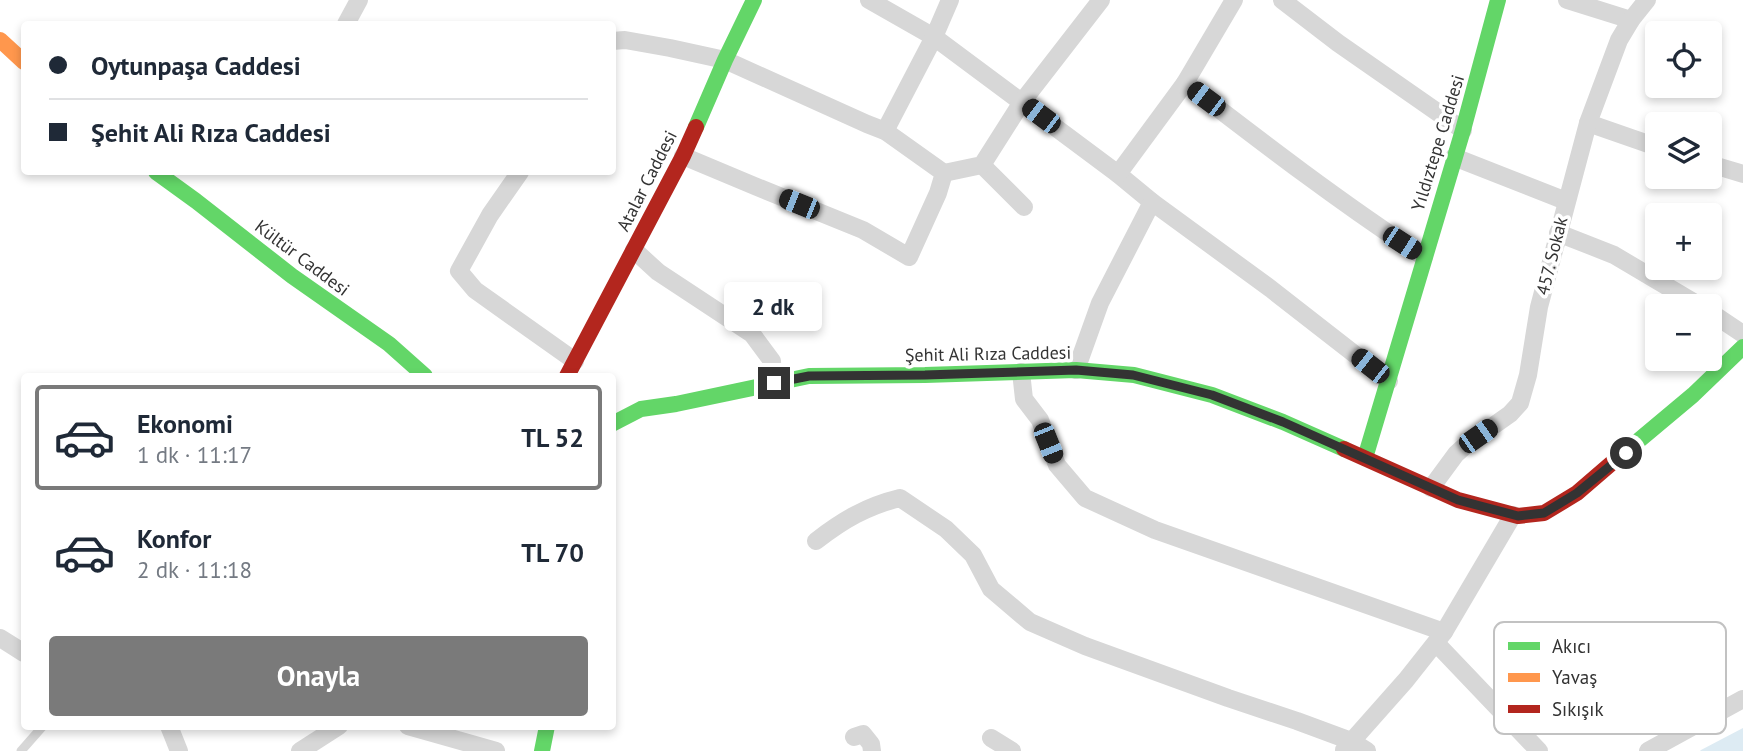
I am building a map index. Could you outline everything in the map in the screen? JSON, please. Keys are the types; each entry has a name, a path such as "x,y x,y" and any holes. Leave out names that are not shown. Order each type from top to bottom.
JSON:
{"street":[{"path":"348,21 359,0"},
{"name":"Atalar Caddesi","path":"571,368 683,156 754,0"},
{"path":"869,0 934,37 1271,289 1389,381"},
{"path":"885,131 934,37 950,0"},
{"path":"616,41 648,44 725,60 885,131 944,173 982,164 1022,102 1101,0"},
{"path":"1118,174 1185,83 1234,0"},
{"path":"1282,0 1338,43 1463,130"},
{"name":"Yıldıztepe Caddesi","path":"1365,458 1463,130 1498,0"},
{"path":"1567,0 1631,20"},
{"name":"457. Sokak","path":"1431,488 1461,449 1510,414 1520,403 1528,375 1539,307 1588,123 1619,40 1647,0"},
{"path":"0,40 21,59"},
{"path":"1185,83 1311,180 1424,257"},
{"path":"1588,123 1645,143"},
{"path":"683,156 863,230 909,257 938,194 944,173"},
{"path":"1454,158 1566,201"},
{"path":"982,164 1024,206"},
{"path":"1722,168 1743,174"},
{"name":"Kültür Caddesi","path":"160,175 292,276 389,344 422,373"},
{"path":"518,175 490,215 459,271 475,290 571,368"},
{"path":"1076,370 1100,303 1152,202"},
{"path":"1558,233 1614,256 1679,294"},
{"path":"634,250 658,272 752,334 772,361 774,383"},
{"path":"1722,320 1743,334"},
{"path":"1347,746 1440,637 1513,515 1544,513 1577,493 1693,395 1743,347"},
{"name":"Şehit Ali Rıza Caddesi","path":"616,422 641,409 809,376 1076,370 1133,375 1212,395 1283,422 1458,500 1513,515"},
{"path":"1021,372 1024,399 1040,420 1057,465 1085,498 1155,530 1440,637 1494,699"},
{"path":"816,541 839,523 878,503 900,498 955,537 973,555 991,589 1030,622 1085,646 1297,720 1347,746 1367,751"},
{"path":"0,638 21,651"},
{"path":"1726,708 1743,699"},
{"path":"171,730 180,751"},
{"path":"300,751 333,730"},
{"path":"422,730 496,751"},
{"path":"542,751 546,730"},
{"path":"854,737 863,734 871,744 872,751"},
{"path":"1524,734 1539,751"},
{"path":"1648,751 1679,734"},
{"path":"991,738 1012,751"}],"lane":[{"path":"21,751 39,730"}],"shaded area":[{"path":"1743,728 1743,751 1700,751 1701,750"}],"traffic: fast":[{"path":"696,127 754,0"},
{"path":"1365,458 1463,130 1498,0"},
{"path":"160,175 292,276 389,344 422,373"},
{"path":"1613,462 1693,395 1743,347"},
{"path":"616,422 641,409 809,376 1076,370 1134,375 1212,395 1344,449"},
{"path":"542,751 546,730"}],"traffic: slow":[{"path":"0,40 21,59"}],"traffic: jam":[{"path":"569,373 696,127"},
{"path":"1344,449 1458,500 1518,516 1544,513 1577,493 1613,462"}],"route":[{"path":"774,383 809,376 1076,370 1133,375 1212,395 1283,422 1458,500 1518,516 1544,513 1577,493 1626,453"}]}
